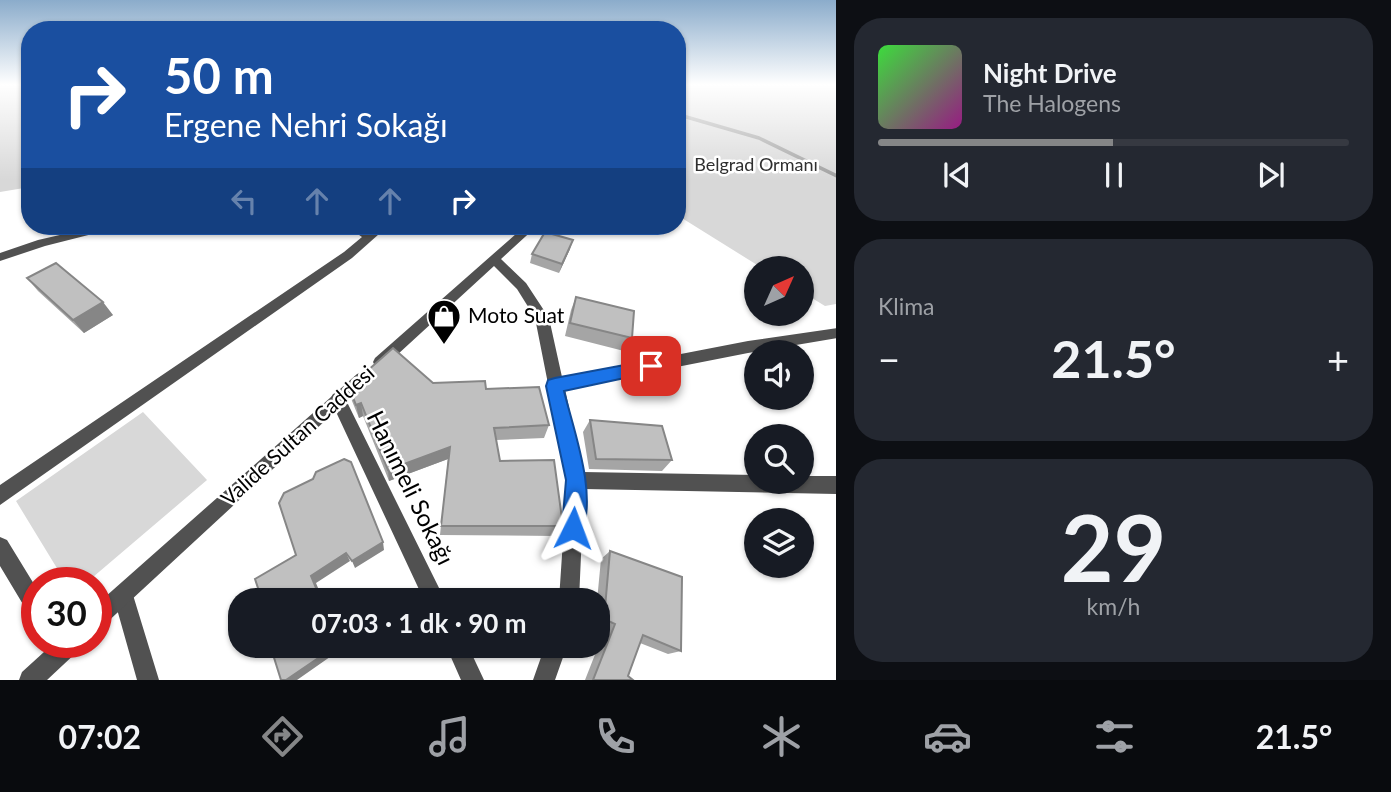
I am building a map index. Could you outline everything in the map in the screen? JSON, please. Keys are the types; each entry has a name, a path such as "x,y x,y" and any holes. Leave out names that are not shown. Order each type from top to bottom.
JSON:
{"street":[{"path":"0,257 76,235"},
{"name":"Valide Sultan Caddesi","path":"112,605 521,235"},
{"path":"0,496 348,255 368,236"},
{"path":"494,260 533,298 542,318 576,480 570,588"},
{"path":"555,386 748,347 836,333"},
{"name":"Hanımeli Sokağı","path":"338,398 429,588"},
{"path":"576,480 836,485"},
{"path":"0,547 21,582"},
{"path":"123,595 148,680"},
{"path":"30,680 51,658"},
{"path":"463,658 473,680"},
{"path":"544,680 552,658"}],"green space":[{"path":"0,116 21,116 21,188 0,192"},
{"name":"Belgrad Ormanı","path":"686,116 836,116 836,304 825,306 814,299 814,256 744,257 686,221"},
{"path":"143,412 207,480 105,567 56,567 16,501"}],"building":[{"path":"543,235 573,240 562,264 532,254"},
{"path":"56,263 103,302 73,320 27,278"},
{"path":"576,297 634,311 632,338 570,323"},
{"path":"393,348 433,383 485,381 486,389 539,387 549,425 494,428 500,461 554,460 563,526 441,526 450,447 388,470 361,403 356,405 349,387"},
{"path":"590,420 662,426 672,460 596,459"},
{"path":"344,459 351,462 383,542 352,561 346,553 311,576 316,588 258,588 255,579 296,555 279,503 284,493 313,479 316,472"},
{"path":"610,551 682,577 681,651 643,635 628,676 633,680 593,680 602,658 610,658 610,637 615,624 610,622 610,588 607,588"},
{"path":"274,658 318,658 286,680 281,680"}],"waterway":[{"path":"686,117 759,138 836,176"}],"place":[{"name":"Moto Suat","path":"444,346"}],"route":[{"path":"573,528 576,480 555,386 651,366"}]}
